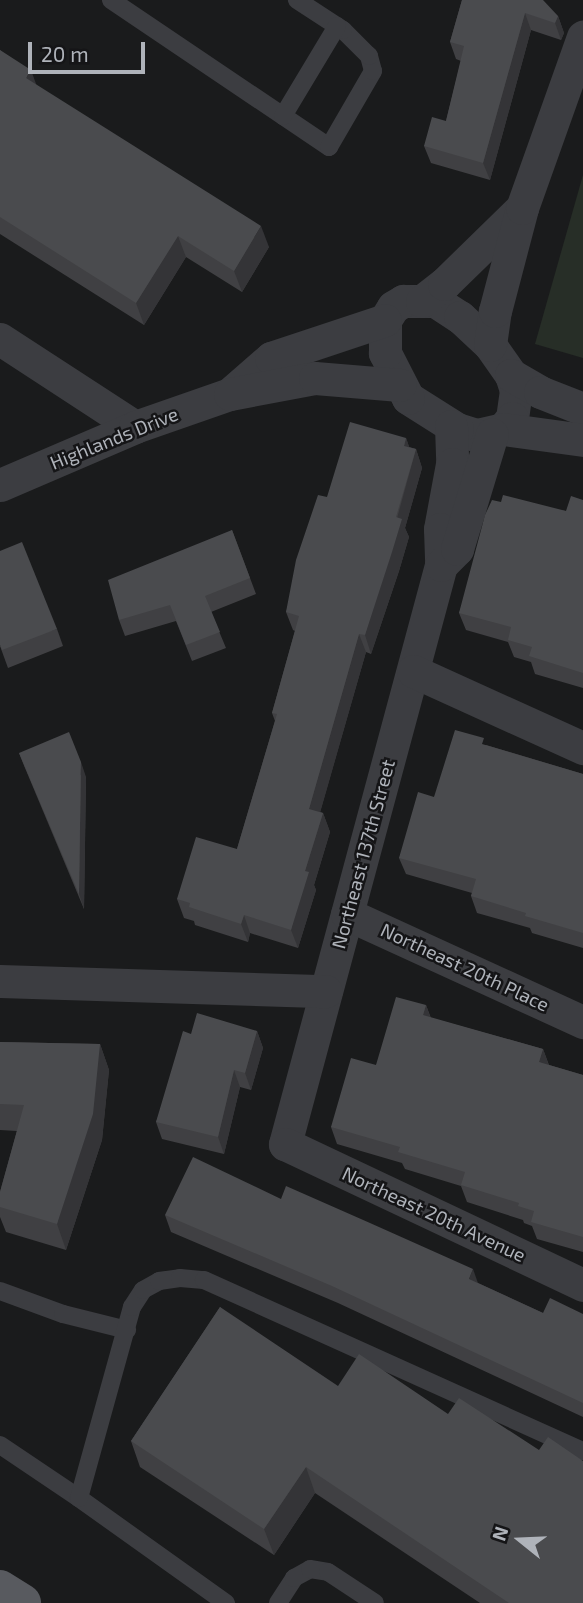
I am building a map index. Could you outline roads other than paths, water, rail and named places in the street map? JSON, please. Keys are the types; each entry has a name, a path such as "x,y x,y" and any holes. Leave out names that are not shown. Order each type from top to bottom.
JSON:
{"main road":[{"path":"0,1589 22,1603"}],"street":[{"path":"490,345 495,311 522,208 583,37"},
{"path":"422,300 444,284 522,208"},
{"path":"497,432 512,418 516,406 516,390 512,375 490,345 460,317 435,301 403,301 393,307 385,320 385,353 408,398 452,426 476,435 497,432 583,440"},
{"name":"Highlands Drive","path":"230,394 271,358 385,320"},
{"path":"0,339 135,427"},
{"path":"512,375 540,392 583,409"},
{"name":"Highlands Drive","path":"0,485 135,427 230,394 315,378 400,385"},
{"name":"Northeast 137th Street","path":"285,1144 441,565 440,529 452,464 452,426"},
{"name":"Northeast 137th Street","path":"441,565 457,549 497,432"},
{"path":"413,671 583,748"},
{"name":"Northeast 20th Place","path":"347,914 583,1022"},
{"path":"0,981 326,991"},
{"name":"Northeast 20th Avenue","path":"285,1144 583,1285"}],"lane":[{"path":"111,0 329,147 373,71 369,55 337,26 297,0"},
{"path":"283,116 337,26"},
{"path":"79,1498 132,1307 143,1290 159,1281 180,1278 204,1280 583,1451"},
{"path":"0,1290 63,1314 127,1330"},
{"path":"0,1445 226,1603"},
{"path":"278,1603 293,1578 310,1569 328,1572 375,1603"}]}
